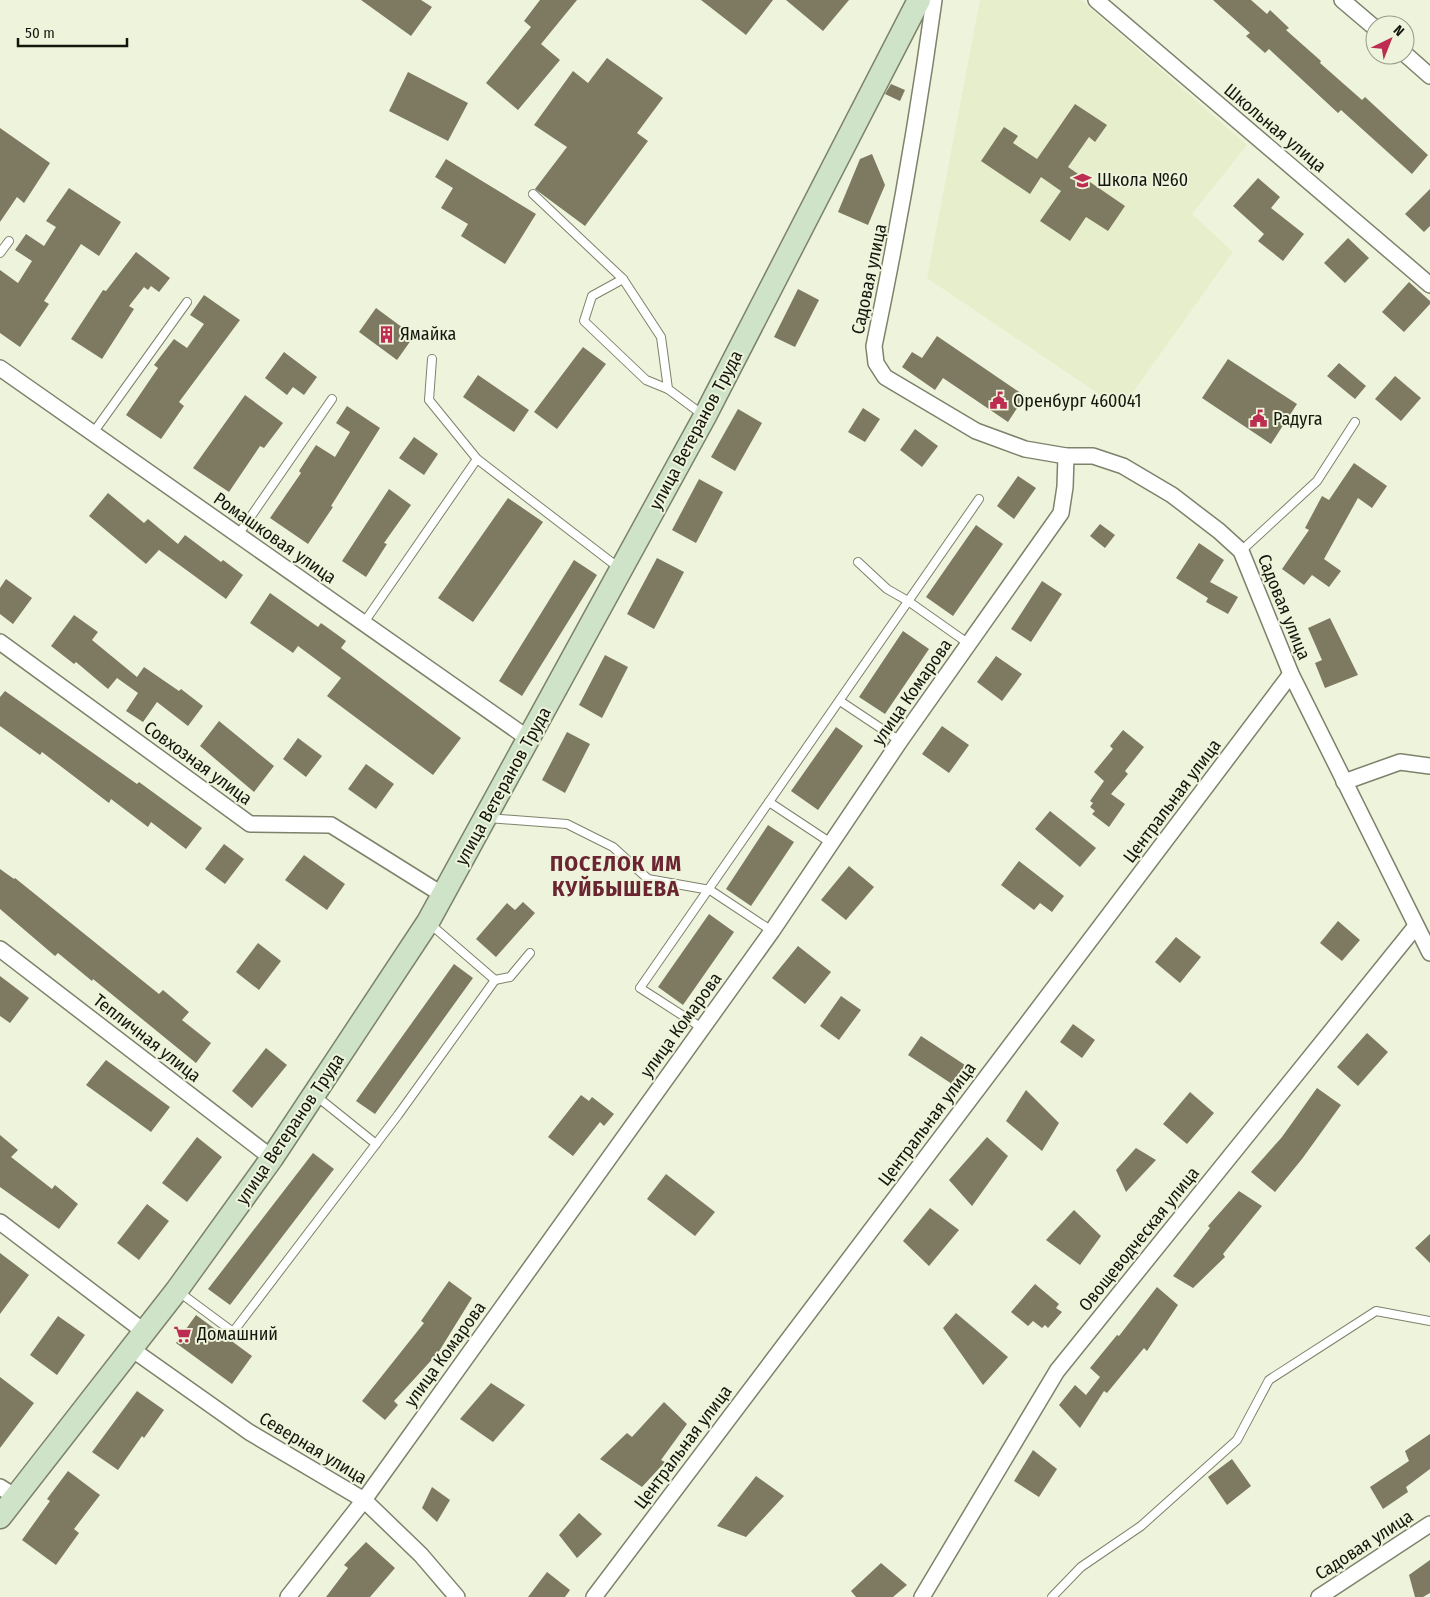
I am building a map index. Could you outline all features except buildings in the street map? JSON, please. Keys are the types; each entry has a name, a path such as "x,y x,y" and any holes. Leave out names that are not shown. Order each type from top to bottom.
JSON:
{"street":[{"name":"улица Ветеранов Труда","path":"0,1517 8,1492 139,1341 272,1158 428,922 704,416 919,0"},
{"name":"Садовая улица","path":"934,0 920,102 902,210 874,346 876,363 885,377 976,431 1026,449 1066,456 1093,456 1123,466 1172,495 1219,531 1241,551 1291,674 1430,953"},
{"name":"Школьная улица","path":"1096,0 1430,285"},
{"path":"1342,0 1365,20"},
{"path":"1415,63 1430,76"},
{"name":"Ромашковая улица","path":"0,368 529,739"},
{"name":"улица Комарова","path":"288,1597 364,1500 772,931 900,741 1061,513 1066,486 1066,456"},
{"name":"Совхозная улица","path":"0,642 250,824 331,826 443,895"},
{"name":"Центральная улица","path":"594,1597 1291,674"},
{"path":"1344,782 1400,762 1430,766"},
{"name":"Овощеводческая улица","path":"922,1597 1057,1371 1416,926"},
{"name":"Тепличная улица","path":"0,949 272,1158"},
{"name":"Северная улица","path":"0,1222 249,1432 364,1500 421,1555 457,1597"},
{"name":"Садовая улица","path":"1319,1597 1430,1524"}],"lane":[{"path":"533,194 623,279 661,337 668,389"},
{"path":"0,253 8,241"},
{"path":"623,279 592,296 584,321 646,380 668,389 704,416"},
{"path":"93,433 187,302"},
{"path":"432,359 429,400 477,459 621,570"},
{"path":"238,535 332,399"},
{"path":"1241,551 1317,480 1355,422"},
{"path":"363,624 477,459"},
{"path":"702,1028 640,988 710,890 979,499"},
{"path":"858,562 887,589 908,601 969,644"},
{"path":"840,701 900,741"},
{"path":"769,802 831,843"},
{"path":"486,818 567,824 613,846 648,879 710,890 772,931"},
{"path":"428,922 495,980"},
{"path":"177,1290 233,1332 376,1144 495,980 510,977 530,953"},
{"path":"314,1095 376,1144"},
{"path":"1052,1597 1080,1568 1141,1526 1237,1440 1269,1380 1376,1311 1430,1321"}],"shaded area":[{"name":"Школа №60","path":"980,0 1081,0 1247,145 1192,214 1233,252 1121,409 927,278"}],"place":[{"name":"Школа №60","path":"1083,180"},
{"name":"Ямайка","path":"386,334"},
{"name":"Оренбург 460041","path":"999,401"},
{"name":"Радуга","path":"1259,419"},
{"name":"Домашний","path":"183,1334"}],"district":[{"name":"ПОСЕЛОК ИМ КУЙБЫШЕВА","path":"616,876"}]}
